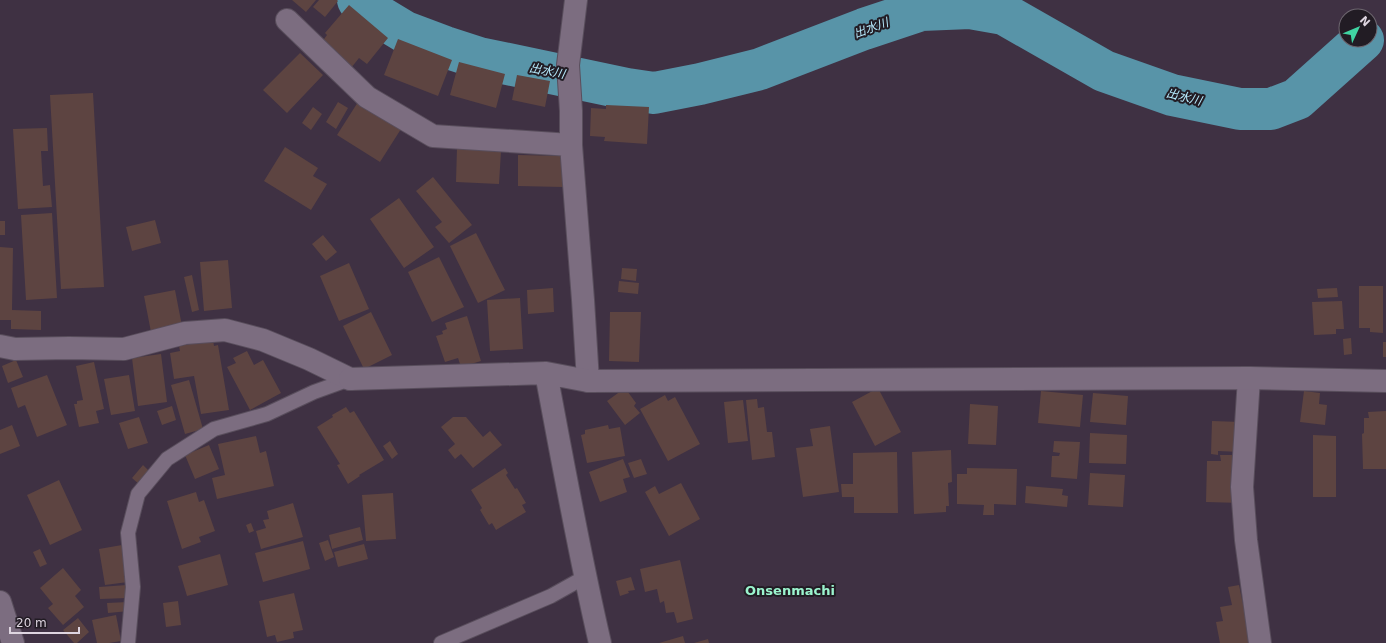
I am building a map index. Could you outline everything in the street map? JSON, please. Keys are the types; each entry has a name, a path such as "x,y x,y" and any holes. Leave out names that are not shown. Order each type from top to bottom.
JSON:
{"street":[{"path":"576,0 568,65 572,111 571,145 588,382"},
{"path":"287,20 367,96 433,136 571,145"},
{"path":"0,346 15,349 69,348 124,350 185,333 225,330 263,340 309,359 350,379 546,373 588,382 1249,378 1386,381"},
{"path":"546,373 568,494 600,643"},
{"path":"1249,378 1242,487 1246,540 1260,643"},
{"path":"0,602 13,643"}],"lane":[{"path":"128,643 133,587 128,533 138,494 167,459 214,429 267,414 314,392 350,379"},
{"path":"441,643 551,596 585,577"}],"building":[{"path":"292,0 316,0 306,12"},
{"path":"319,0 338,1 325,17 313,7"},
{"path":"349,5 388,38 367,64 359,58 351,68 321,43 327,35 325,33"},
{"path":"398,39 452,60 438,96 384,75"},
{"path":"300,53 323,75 287,113 263,90"},
{"path":"459,62 505,74 496,108 450,95"},
{"path":"517,75 550,81 545,107 512,100"},
{"path":"93,93 104,287 61,289 50,95"},
{"path":"338,102 348,108 336,129 326,122"},
{"path":"358,102 401,129 380,162 337,135"},
{"path":"606,105 649,107 647,144 604,141 605,137 590,136 591,108 606,109"},
{"path":"313,107 322,114 311,130 302,123"},
{"path":"47,128 48,151 41,151 43,186 50,185 52,207 18,209 13,129"},
{"path":"285,147 318,168 313,176 327,184 311,210 264,181"},
{"path":"457,148 501,151 499,184 456,182"},
{"path":"518,155 563,156 563,187 518,186"},
{"path":"433,177 472,225 449,243 435,227 442,222 416,191"},
{"path":"399,198 434,247 404,268 370,219"},
{"path":"52,213 57,298 26,300 21,215"},
{"path":"155,220 161,243 132,251 126,227"},
{"path":"0,221 5,221 5,235 0,235"},
{"path":"476,233 505,290 478,303 450,246"},
{"path":"323,235 337,252 326,261 312,244"},
{"path":"0,247 13,248 12,310 41,311 41,330 11,329 11,320 0,320"},
{"path":"439,257 464,307 432,322 408,272"},
{"path":"228,260 232,308 204,311 200,262"},
{"path":"349,263 369,309 339,321 320,276"},
{"path":"622,268 637,269 636,281 621,279"},
{"path":"192,275 199,310 192,312 184,277"},
{"path":"619,281 639,283 638,294 618,292"},
{"path":"1359,286 1383,286 1383,333 1370,332 1370,328 1359,328"},
{"path":"553,288 554,312 528,314 527,290"},
{"path":"1337,288 1338,297 1318,298 1317,289"},
{"path":"175,290 182,326 151,332 144,296"},
{"path":"520,298 523,349 490,351 487,300"},
{"path":"1342,301 1344,329 1336,329 1336,334 1314,335 1312,302"},
{"path":"371,312 392,355 364,369 343,326"},
{"path":"610,312 641,312 639,362 609,361"},
{"path":"467,316 481,361 461,367 458,358 445,362 436,336 443,334 442,331 447,329 445,323"},
{"path":"1351,338 1352,354 1344,355 1343,339"},
{"path":"213,340 214,346 218,345 229,410 201,414 194,376 174,379 170,353 180,351 179,346"},
{"path":"1383,342 1386,342 1386,357 1383,357"},
{"path":"247,351 254,365 263,360 281,393 250,410 227,367 236,363 233,358"},
{"path":"161,354 167,402 138,406 132,358"},
{"path":"16,360 23,377 8,383 2,366"},
{"path":"94,362 104,409 96,411 99,423 79,427 74,404 77,404 77,401 83,400 76,366"},
{"path":"47,375 67,425 37,437 25,405 18,408 11,388"},
{"path":"129,375 135,411 111,415 104,379"},
{"path":"189,380 203,429 185,434 171,385"},
{"path":"625,388 636,403 634,406 640,413 625,425 607,401"},
{"path":"878,388 901,432 875,446 852,402"},
{"path":"1041,391 1083,395 1080,427 1038,423"},
{"path":"1304,391 1320,393 1319,404 1327,405 1325,425 1300,422"},
{"path":"1093,393 1128,396 1126,425 1090,422"},
{"path":"665,395 668,401 675,397 700,444 668,461 640,409"},
{"path":"757,399 758,408 764,407 767,432 772,432 775,457 752,460 746,400"},
{"path":"743,400 748,441 728,443 724,402"},
{"path":"970,404 998,406 996,445 968,444"},
{"path":"172,406 176,420 162,425 157,411"},
{"path":"346,407 350,413 354,411 384,460 359,475 360,476 348,484 337,465 340,464 317,427 333,417 332,415"},
{"path":"1386,411 1386,469 1363,469 1362,434 1364,433 1364,418 1369,418 1368,412"},
{"path":"139,417 148,443 128,449 119,423"},
{"path":"453,417 466,417 483,437 490,431 502,445 473,468 461,454 455,459 448,450 455,444 441,427"},
{"path":"1212,421 1241,422 1240,452 1218,451 1218,455 1211,454"},
{"path":"12,425 20,446 0,454 0,430"},
{"path":"608,425 609,429 620,427 625,456 587,463 581,435 585,434 585,430"},
{"path":"830,426 839,492 803,497 796,448 813,446 810,429"},
{"path":"1090,433 1127,435 1126,464 1089,463"},
{"path":"1313,435 1336,436 1336,497 1313,497"},
{"path":"256,436 260,453 266,451 274,486 217,499 212,478 225,475 218,444"},
{"path":"390,441 398,454 392,459 383,446"},
{"path":"1054,441 1080,442 1077,479 1051,477 1052,456 1059,456 1060,453 1053,452"},
{"path":"209,445 219,469 195,479 185,455"},
{"path":"951,450 952,482 948,483 949,506 946,506 946,512 914,514 912,452"},
{"path":"897,452 898,513 854,513 854,497 842,497 841,484 853,484 853,453"},
{"path":"1220,455 1242,455 1241,503 1206,502 1207,461 1221,461"},
{"path":"623,459 630,477 623,479 627,492 600,502 589,472"},
{"path":"641,459 647,474 634,478 628,463"},
{"path":"143,465 151,473 140,485 132,478"},
{"path":"505,468 508,473 506,475 515,489 517,488 526,503 522,505 526,512 496,530 492,523 489,525 480,510 482,508 471,490"},
{"path":"967,468 1017,469 1016,505 994,504 994,515 983,515 984,505 957,504 957,474 967,474"},
{"path":"1090,473 1125,475 1123,507 1088,505"},
{"path":"59,480 82,530 50,545 27,495"},
{"path":"681,483 700,519 669,536 645,492 655,486 659,494"},
{"path":"1026,486 1063,489 1062,495 1068,496 1067,507 1025,503"},
{"path":"196,492 199,502 204,500 215,531 199,537 201,542 182,549 167,501"},
{"path":"393,493 396,539 366,541 362,495"},
{"path":"293,503 303,537 261,549 256,531 266,528 263,520 269,519 267,511"},
{"path":"251,523 254,531 249,533 246,525"},
{"path":"360,527 363,540 332,549 329,535"},
{"path":"328,540 334,557 325,561 319,543"},
{"path":"303,541 310,569 263,582 255,553"},
{"path":"364,544 368,559 338,567 334,552"},
{"path":"122,545 128,582 105,585 99,549"},
{"path":"40,549 47,564 40,567 33,552"},
{"path":"220,554 228,585 187,596 178,566"},
{"path":"680,560 693,619 677,623 674,612 666,613 664,601 660,603 657,589 645,592 640,569"},
{"path":"63,568 81,590 75,596 84,607 63,625 48,608 53,604 40,588"},
{"path":"631,577 635,590 628,591 629,593 620,596 616,581"},
{"path":"127,585 128,598 100,599 99,587"},
{"path":"1239,585 1251,643 1220,643 1216,622 1223,621 1220,607 1232,605 1228,587"},
{"path":"294,593 303,630 293,632 294,638 277,642 275,635 267,637 259,601"},
{"path":"178,601 181,625 166,627 163,603"},
{"path":"128,602 129,611 108,613 107,603"},
{"path":"116,615 121,641 97,643 92,620"},
{"path":"78,618 89,632 77,643 74,643 63,630"},
{"path":"683,636 685,643 659,643"},
{"path":"708,639 709,643 694,643"}],"waterway":[{"name":"出水川","path":"358,0 362,6 405,32 479,58 627,89 654,93 700,84 760,69 864,29 921,10 970,8 1004,14 1104,71 1172,95 1240,109 1271,109 1297,99 1354,48"}],"district":[{"name":"Onsenmachi","path":"790,590"}]}
